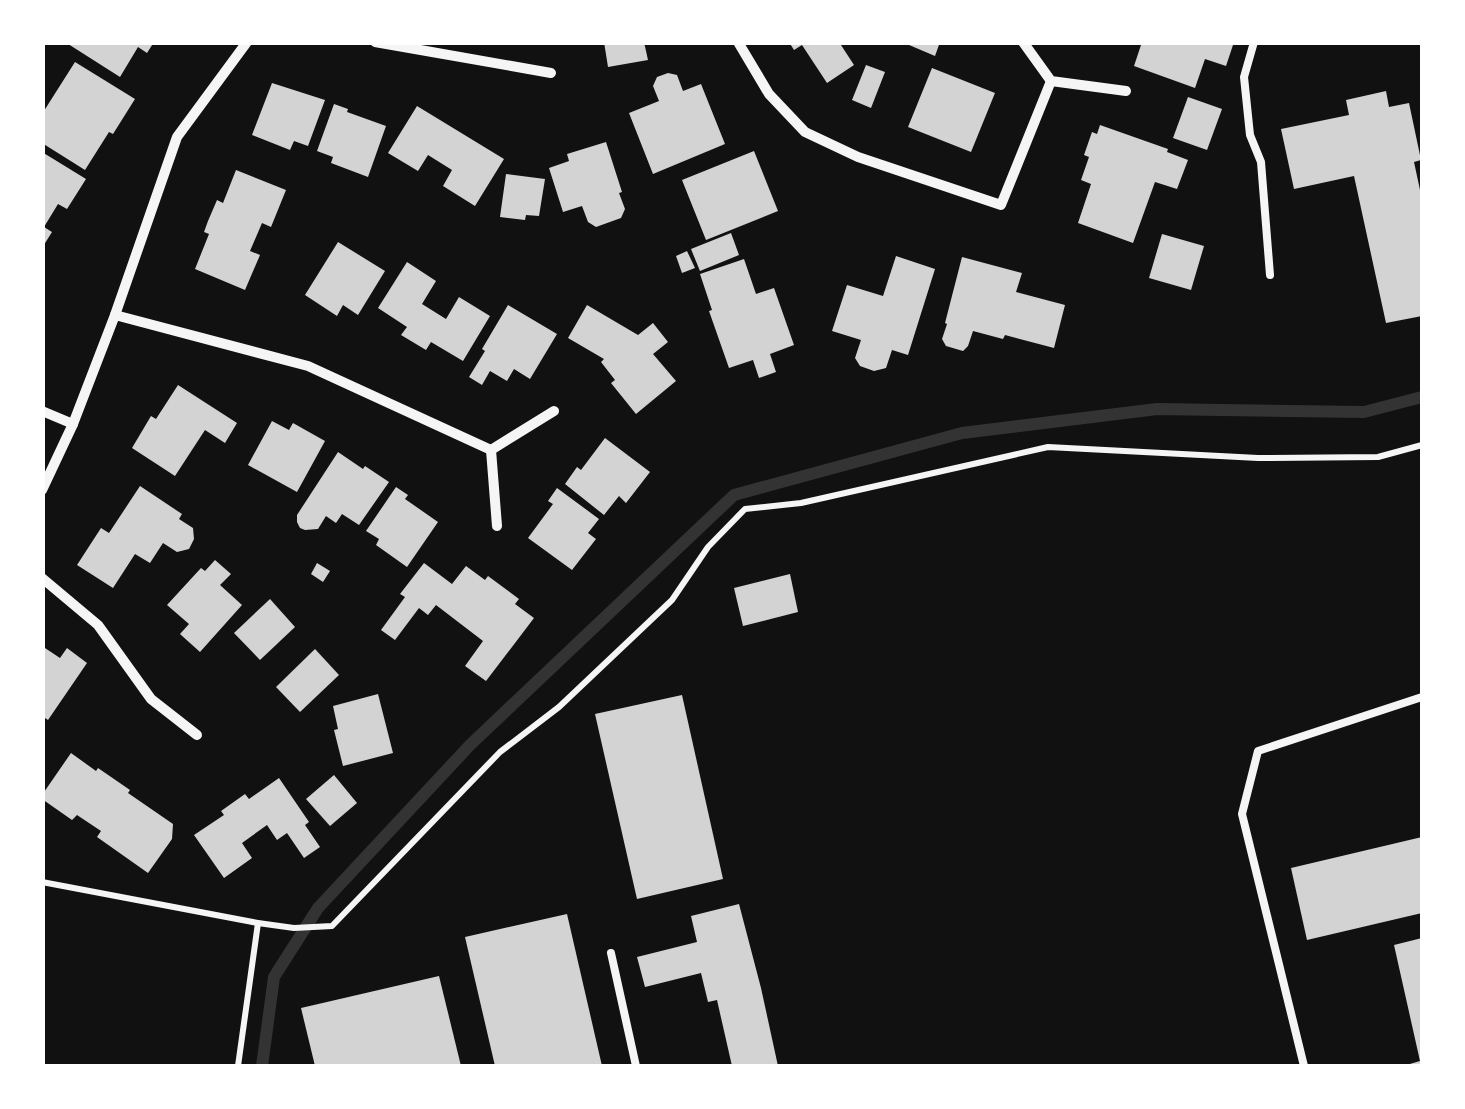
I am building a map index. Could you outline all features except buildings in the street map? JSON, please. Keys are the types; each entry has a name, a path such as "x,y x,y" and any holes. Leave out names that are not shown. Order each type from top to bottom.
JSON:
{"street":[{"path":"42,490 115,316 178,137 247,42"},
{"path":"375,42 552,73"},
{"path":"738,42 769,94 804,132 858,157 1001,205 1050,81"},
{"path":"1023,42 1050,81 1126,91"},
{"path":"115,316 308,366 491,450"},
{"path":"42,411 72,424"},
{"path":"491,450 554,411"},
{"path":"491,450 497,526"},
{"path":"42,578 98,625 151,699 197,735"}],"lane":[{"path":"1254,42 1244,77 1250,135 1260,162 1270,274"},
{"path":"1304,1066 1242,814 1258,752 1422,697"},
{"path":"611,953 636,1066"}],"path":[{"path":"42,882 258,923 294,928 332,926 500,752 559,707 672,600 708,548 745,509 801,503 1048,447 1258,458 1378,458 1422,445"},
{"path":"238,1066 258,923"}],"waterway":[{"path":"262,1066 274,977 318,908 470,745 734,495 962,433 1157,409 1364,412 1422,397"}]}
